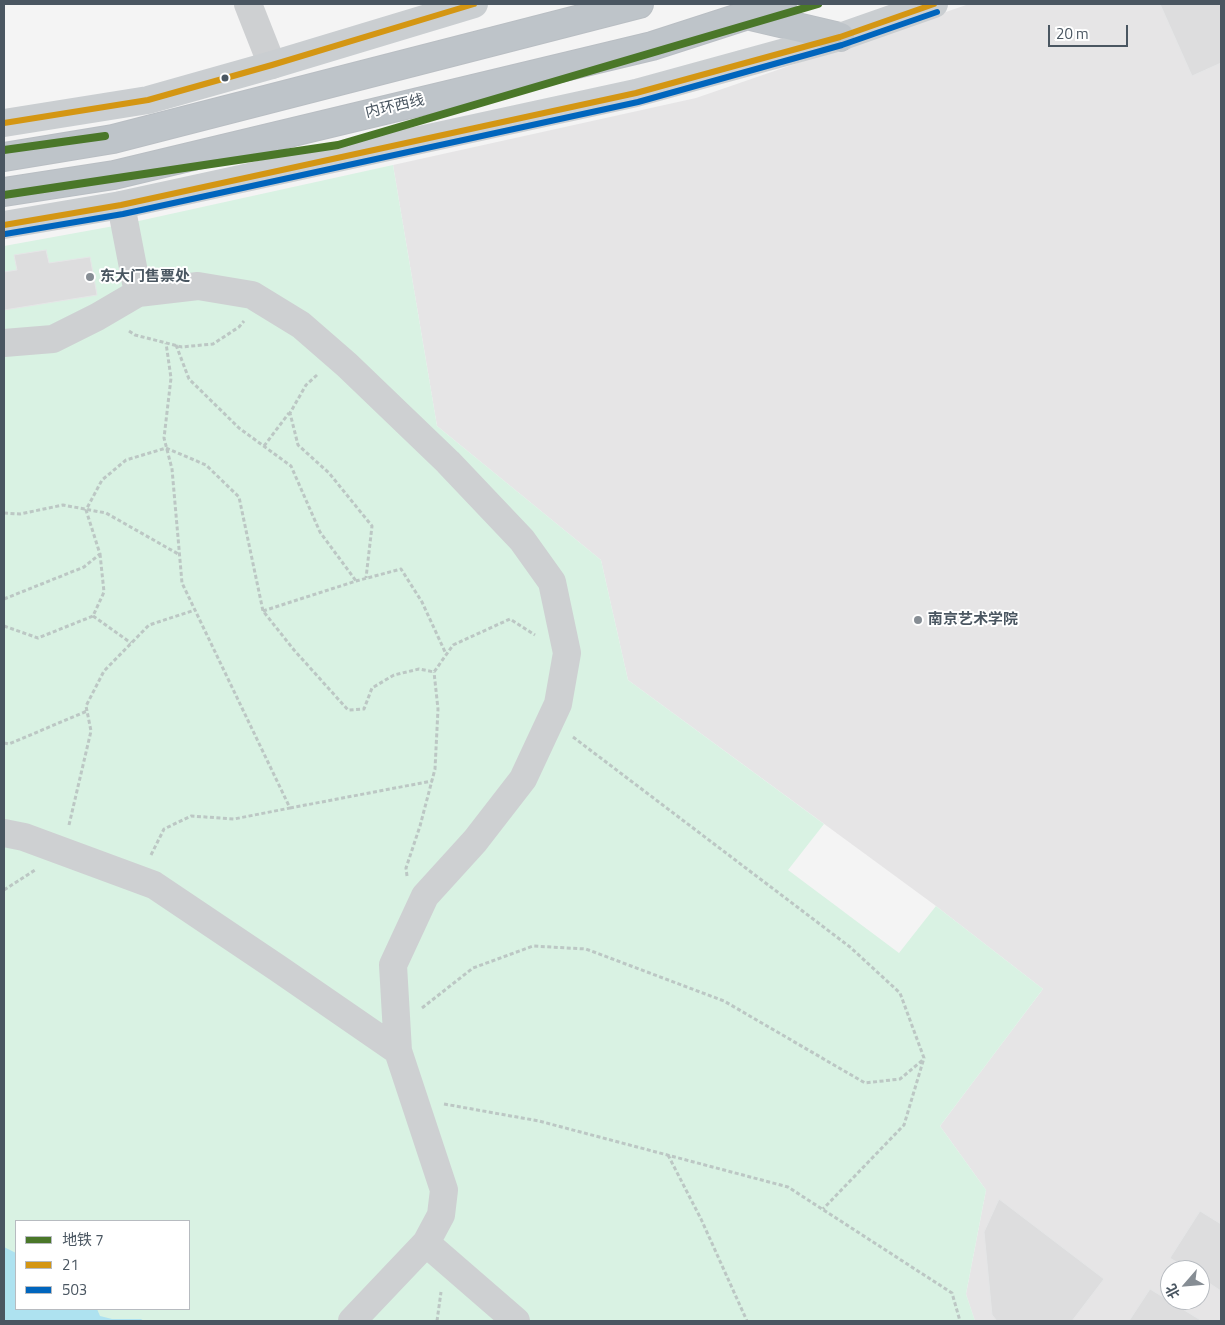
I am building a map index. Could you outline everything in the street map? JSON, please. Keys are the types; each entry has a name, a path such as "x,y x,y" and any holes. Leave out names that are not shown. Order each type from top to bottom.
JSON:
{"highway":[{"path":"4,158 113,139 639,4"},
{"name":"内环西线","path":"4,192 133,170 652,46 782,4"},
{"path":"746,15 840,37"}],"main road":[{"path":"4,122 148,100 474,4"},
{"path":"4,225 121,205 636,93 840,37 934,4"}],"lane":[{"path":"248,4 272,65"},
{"path":"121,205 138,293"},
{"path":"4,343 53,339 138,293 198,286 252,295 301,325 338,357 448,462 522,540 552,582 567,653 558,704 523,779 476,841 425,896 394,965 397,1040 444,1190 441,1215 426,1243 352,1321"},
{"path":"4,833 24,837 154,885 279,969 397,1040"},
{"path":"426,1243 516,1321"}],"path":[{"path":"104,312 135,335 182,347 213,344 238,327 262,301"},
{"path":"166,343 171,378 164,438 172,469 182,583 290,808"},
{"path":"176,346 189,379 239,428 291,466 320,532 356,581"},
{"path":"264,446 290,413 306,385 338,357"},
{"path":"290,413 298,445 330,473 372,526 366,578"},
{"path":"4,626 38,638 93,616 104,592 100,554 86,510 102,480 126,460 166,448 206,465 239,497 263,611 294,650 348,710 364,709 372,688 394,676 419,669 434,672"},
{"path":"4,513 20,514 63,505 106,513 180,555"},
{"path":"4,599 84,567 100,554"},
{"path":"263,611 356,581 401,569 422,602 446,654"},
{"path":"4,890 63,852 91,731 86,706 104,671 149,625 195,610"},
{"path":"93,616 132,643"},
{"path":"416,915 406,868 420,826 435,769 438,709 434,672 453,645 510,619 535,635 564,673"},
{"path":"4,743 9,744 87,711"},
{"path":"551,720 850,948 900,994 924,1058 904,1125 823,1209"},
{"path":"139,880 164,829 191,816 234,819 432,781"},
{"path":"397,1040 473,968 533,946 586,948 724,1001 865,1083 900,1079 924,1058"},
{"path":"414,1099 539,1121 788,1187 952,1292 960,1321"},
{"path":"668,1155 702,1219 747,1321"}],"shaded area":[{"name":"南京艺术学院","path":"969,4 1221,4 1221,1321 975,1321 966,1294 986,1190 940,1126 1043,989 936,906 628,680 601,560 437,426 393,165 696,98"}],"green space":[{"path":"393,165 437,426 601,560 628,680 824,824 788,870 899,953 936,906 1043,989 940,1126 986,1190 966,1294 975,1321 4,1321 4,246 125,224"}],"water":[{"path":"4,1247 15,1252 15,1310 97,1310 100,1316 112,1319 141,1319 144,1321 4,1321"}],"building":[{"path":"1160,4 1221,4 1221,63 1192,76"},
{"path":"46,250 49,263 90,257 97,295 4,310 4,272 17,270 14,255"},
{"path":"999,1199 1104,1279 1072,1321 997,1321 992,1315 984,1232"},
{"path":"1200,1211 1221,1224 1221,1291 1210,1284 1210,1260 1173,1260 1170,1258"},
{"path":"1150,1289 1160,1295 1160,1310 1184,1310 1202,1321 1129,1321"}],"metro line":[{"name":"7","path":"4,195 338,145 818,4"},
{"name":"7","path":"4,150 105,136"}],"transit line":[{"name":"21","path":"4,123 148,100 474,4"},
{"name":"21","path":"4,225 121,205 636,93 840,37 934,4"},
{"name":"503","path":"5,234 123,214 638,102 842,45 937,12"}],"place":[{"name":"东大门售票处","path":"90,277"},
{"name":"南京艺术学院","path":"918,620"}]}
